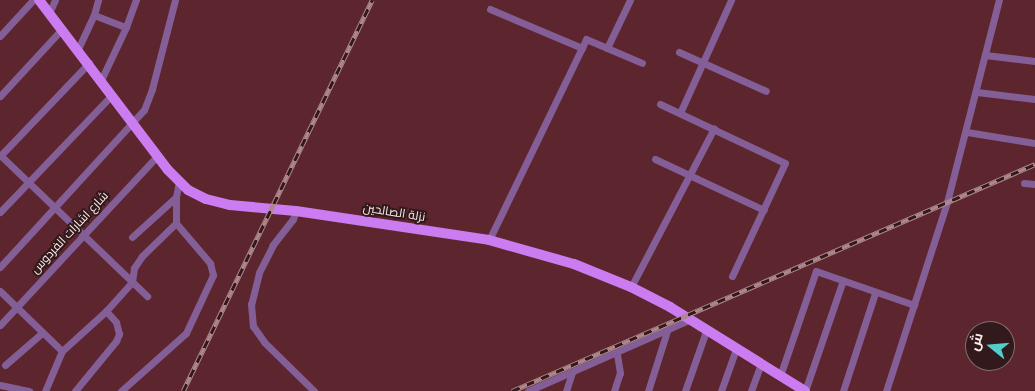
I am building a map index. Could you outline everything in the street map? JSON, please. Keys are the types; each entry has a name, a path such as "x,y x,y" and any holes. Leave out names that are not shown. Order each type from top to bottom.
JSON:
{"main road":[{"name":"نزلة الصالحين","path":"39,0 89,63 157,156 188,190 206,199 230,205 296,211 489,240 574,264 631,287 690,319 706,331 805,391"}],"street":[{"path":"0,36 33,0"},
{"path":"49,13 55,0"},
{"path":"78,49 94,15 98,0"},
{"path":"101,80 126,28 136,0"},
{"path":"0,267 144,110 152,89 175,0"},
{"path":"607,48 630,0"},
{"path":"680,113 731,0"},
{"path":"886,391 947,202 967,132 999,0"},
{"path":"490,9 582,48"},
{"path":"94,15 126,28"},
{"path":"0,96 62,28"},
{"path":"489,240 588,39 642,63"},
{"path":"679,52 703,62 714,70 766,91"},
{"path":"985,55 1035,61"},
{"path":"89,63 0,155 147,296"},
{"path":"977,92 1035,99"},
{"path":"0,212 112,94"},
{"path":"660,104 714,128 785,164 732,276"},
{"path":"631,287 714,128"},
{"path":"967,132 1035,143"},
{"name":"شارع اشارات الفردوس","path":"0,325 157,156"},
{"path":"655,160 764,210"},
{"path":"121,391 186,333 213,276 210,263 176,223 176,197 179,180"},
{"path":"1024,183 1035,184"},
{"path":"132,237 176,197"},
{"path":"296,211 293,219 269,252 259,273 250,304 253,326 264,342 314,391"},
{"path":"45,391 62,351 106,311 132,282 134,268 142,256 176,223"},
{"path":"780,376 816,271 914,306"},
{"path":"805,391 843,280"},
{"path":"0,290 62,351"},
{"path":"843,391 875,293"},
{"path":"75,391 116,342 118,334 116,322 106,311"},
{"path":"528,391 690,319"},
{"path":"648,391 667,330"},
{"path":"685,391 706,331"},
{"path":"5,365 42,333"},
{"path":"721,391 736,349"},
{"path":"614,391 620,373 617,353"},
{"path":"751,391 761,364"},
{"path":"566,391 572,372"},
{"path":"0,385 29,391"}],"railway":[{"path":"183,391 372,0"},
{"path":"512,391 1035,164"}]}
